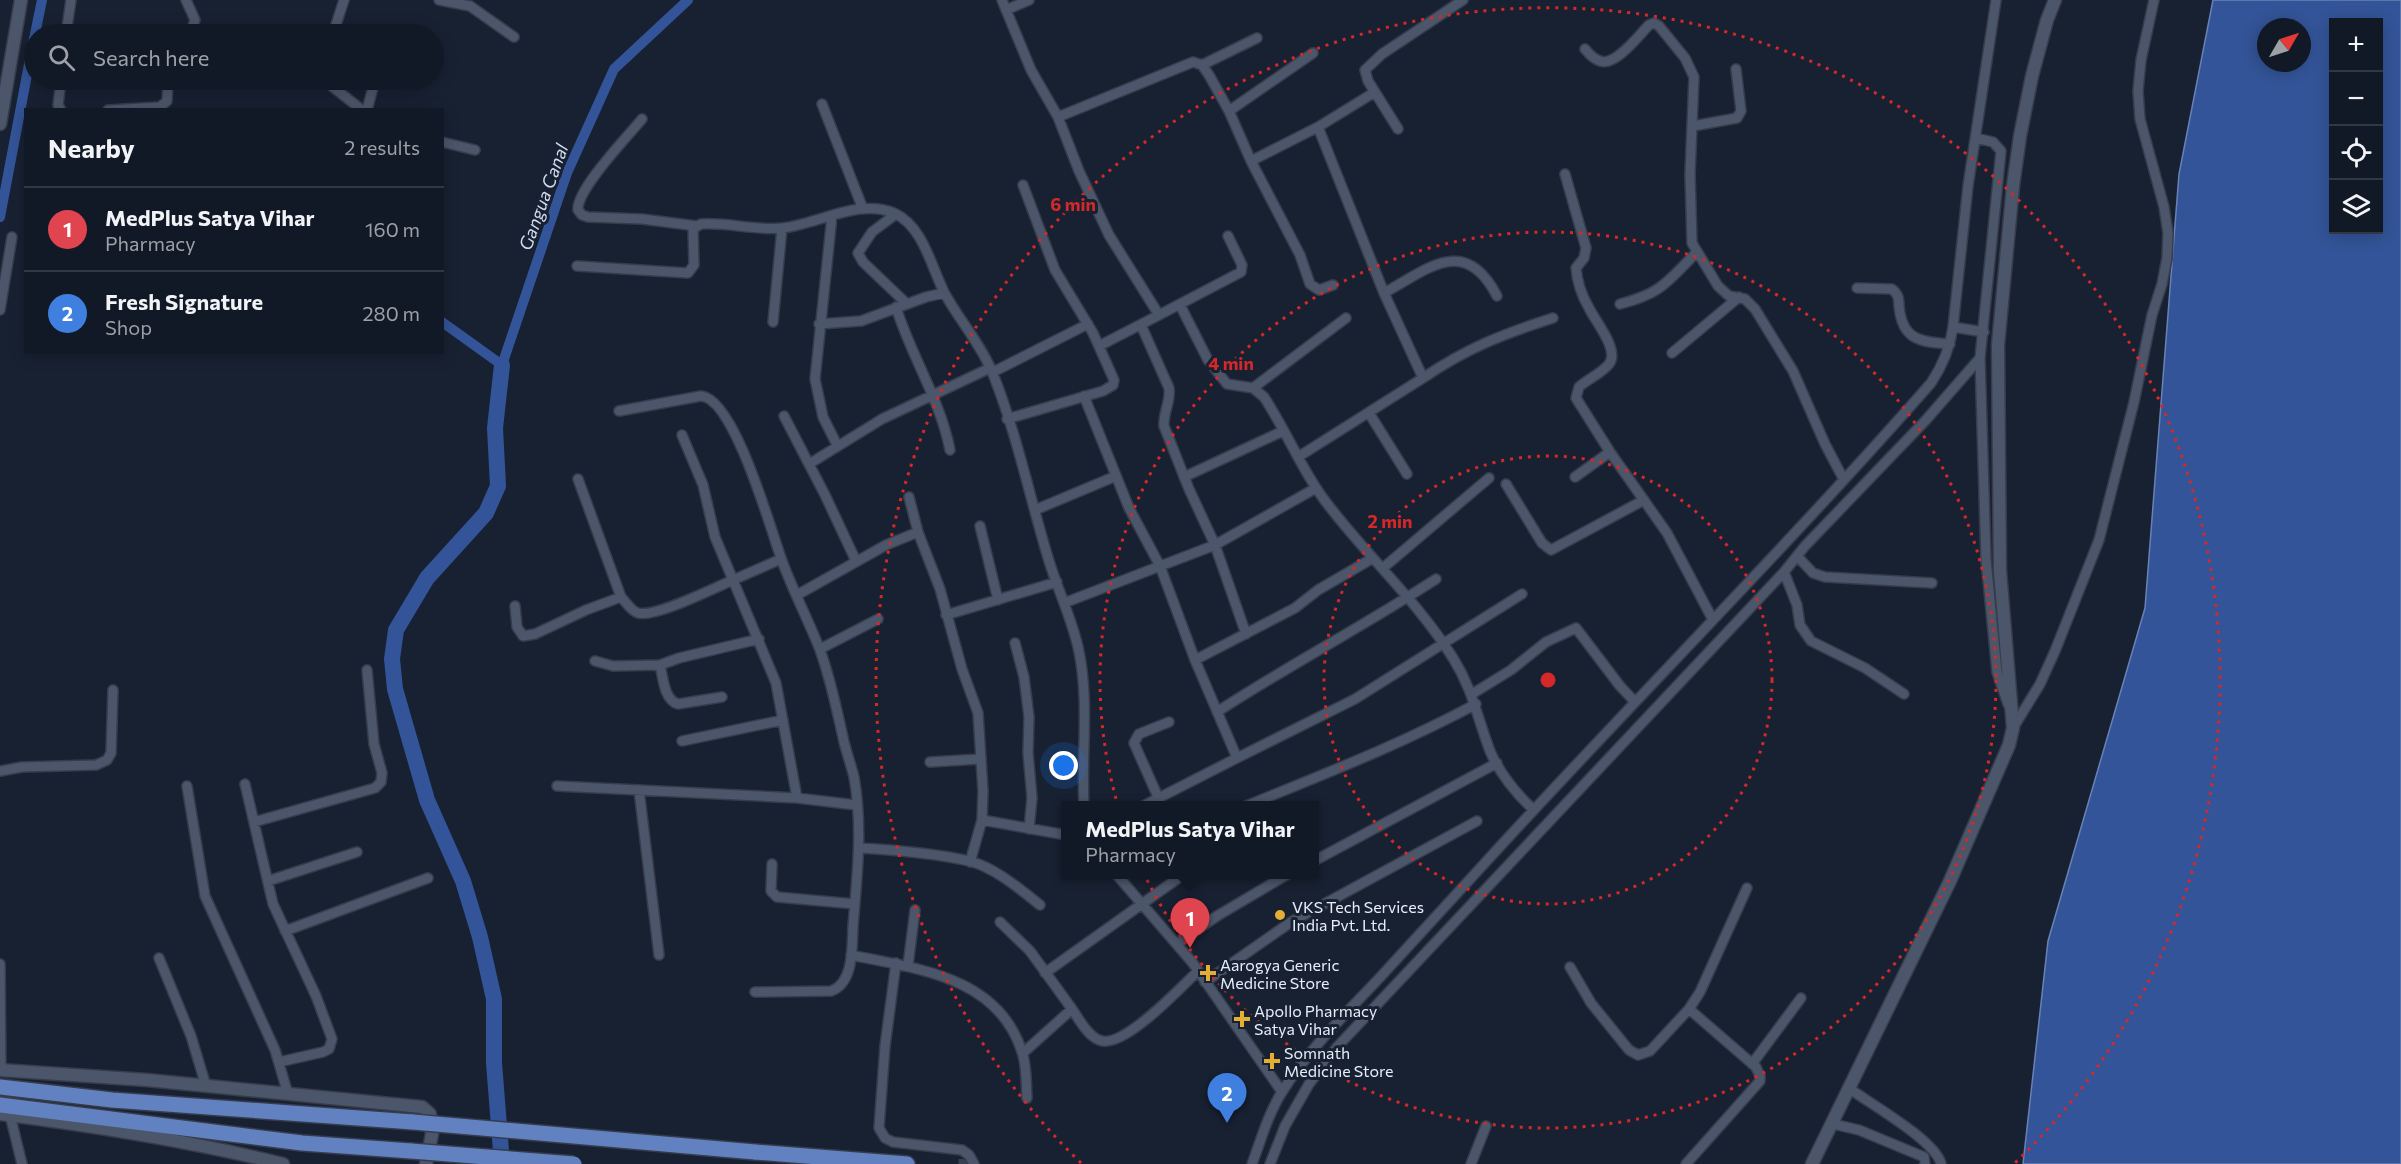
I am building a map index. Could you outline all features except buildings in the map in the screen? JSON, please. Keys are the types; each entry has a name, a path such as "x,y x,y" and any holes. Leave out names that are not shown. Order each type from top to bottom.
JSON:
{"highway":[{"path":"0,1087 112,1100 412,1122 907,1164"},
{"path":"3,1111 302,1143 574,1164"}],"street":[{"path":"0,124 21,0"},
{"path":"67,24 71,0"},
{"path":"186,0 195,20 194,24"},
{"path":"336,24 344,0"},
{"path":"439,0 470,6 514,38"},
{"path":"1002,0 1031,70 1058,117 1079,171 1109,235 1159,315"},
{"path":"1006,10 1029,0"},
{"path":"1398,129 1375,92 1365,70 1371,62 1463,0"},
{"path":"1252,1164 1265,1127 1282,1092 1329,1030 1533,809 1580,763 1844,480 1931,382 1941,367 1950,344 1953,327 1967,196 1979,139 1996,0"},
{"path":"1812,1164 1955,871 2009,745 2013,723 2000,571 1998,345 2020,136 2031,76 2055,0"},
{"path":"2013,723 2040,684 2099,540 2167,258 2168,233 2164,207 2140,119 2138,91 2141,60 2154,0"},
{"path":"1585,49 1600,61 1608,62 1620,55 1649,25 1656,24 1685,58 1695,85 1690,235 1696,253 1723,291 1729,296 1746,299 1755,309 1786,359 1844,480"},
{"path":"1202,65 1257,38"},
{"path":"1229,111 1313,52"},
{"path":"1058,117 1189,63 1202,65 1229,111 1251,161 1289,231 1310,284 1319,290 1333,285"},
{"path":"1693,126 1734,120 1740,114 1736,69"},
{"path":"60,90 60,108"},
{"path":"143,108 160,107 167,101 168,90"},
{"path":"337,90 359,108"},
{"path":"368,108 372,90"},
{"path":"1251,161 1318,127 1375,92"},
{"path":"822,104 863,209"},
{"path":"642,119 592,178 580,197 578,210 582,215 652,219 697,226 706,224 782,228 863,209 884,210 896,214 910,225 926,249 945,293 992,370 1078,647 1085,700 1084,801"},
{"path":"1318,127 1384,293 1424,378"},
{"path":"1979,139 1993,142 2000,147 2001,158 1980,358 1981,440 1991,618 1997,672 2013,723"},
{"path":"444,142 475,150"},
{"path":"1565,174 1586,248 1585,256 1575,268 1576,274 1588,307 1612,353 1611,362 1579,387 1576,398 1610,452 1667,533 1713,620"},
{"path":"1007,419 1103,391 1113,385 1113,375 1088,324 1055,270 1023,185"},
{"path":"896,214 872,232 858,253 863,262 907,304"},
{"path":"832,216 815,379 823,417 837,445"},
{"path":"577,266 688,273 694,265 692,234 693,229 697,226"},
{"path":"773,322 782,228"},
{"path":"1099,346 1242,271 1242,265 1228,236"},
{"path":"0,310 12,237"},
{"path":"1620,304 1643,298 1660,289 1696,253"},
{"path":"1384,293 1428,268 1450,260 1457,260 1480,272 1497,296"},
{"path":"1857,288 1892,289 1899,296 1901,323 1907,333 1921,340 1950,344"},
{"path":"819,324 861,321 896,307 945,293"},
{"path":"1672,353 1739,297"},
{"path":"1180,305 1208,360 1221,379 1227,384 1253,388 1264,397 1316,488 1443,642 1472,694 1491,752 1517,793 1533,809"},
{"path":"896,307 934,395 951,450"},
{"path":"1253,388 1346,318"},
{"path":"1298,457 1467,350 1492,338 1553,318"},
{"path":"809,464 882,419 1088,324"},
{"path":"1141,325 1169,388 1170,397 1164,426 1215,545 1246,634"},
{"path":"1953,327 1984,332"},
{"path":"1270,1164 1285,1126 1309,1084 1338,1046 1503,873 1925,421 1980,358"},
{"path":"619,411 700,396 711,398 718,406 747,459 781,559 820,649 832,686 854,777 859,848 851,955 846,979 836,989 755,992"},
{"path":"1084,396 1129,508 1160,566 1195,660 1237,758"},
{"path":"1369,413 1407,474"},
{"path":"784,416 856,561"},
{"path":"1184,477 1283,431"},
{"path":"682,435 703,485 715,537 759,639 778,691 797,798"},
{"path":"1575,477 1610,452"},
{"path":"1035,510 1116,476"},
{"path":"1383,568 1489,478"},
{"path":"578,479 621,597 634,611 649,614 781,559"},
{"path":"1506,484 1542,543 1551,550 1644,500"},
{"path":"1064,603 1215,545 1316,488"},
{"path":"909,497 918,532 940,589 962,669 978,713 983,791 982,820 970,862"},
{"path":"980,526 998,600"},
{"path":"797,595 886,545 918,532"},
{"path":"1797,556 1813,573 1825,577 1932,583"},
{"path":"1195,660 1295,608 1318,590 1373,558"},
{"path":"1784,572 1797,605 1800,625 1811,641 1865,668 1904,694"},
{"path":"1217,712 1436,579"},
{"path":"1750,580 1763,593"},
{"path":"946,615 1057,582"},
{"path":"1151,801 1354,699 1522,594"},
{"path":"515,606 517,627 523,636 535,634 585,610 621,597"},
{"path":"820,649 878,619"},
{"path":"1472,694 1511,670 1546,642 1576,628 1635,702"},
{"path":"594,661 613,666 660,664 759,639"},
{"path":"1015,643 1024,677 1029,717 1028,753 1032,798 1029,829"},
{"path":"660,664 669,697 674,702 678,704 722,697"},
{"path":"254,822 375,788 381,782 382,773 374,744 367,670"},
{"path":"0,771 22,767 96,765 107,760 111,753 113,690"},
{"path":"1258,801 1357,761 1435,726 1476,704"},
{"path":"682,741 783,720"},
{"path":"1158,797 1134,743 1139,734 1169,722"},
{"path":"930,762 980,759"},
{"path":"1319,858 1497,763"},
{"path":"245,784 273,904 316,996 332,1039 332,1045 323,1052 279,1062"},
{"path":"187,786 205,896 279,1062 288,1094"},
{"path":"557,786 797,798 856,805"},
{"path":"639,790 659,955"},
{"path":"982,820 1061,834"},
{"path":"1205,982 1292,922 1477,821"},
{"path":"859,848 902,851 970,862 995,873 1040,904"},
{"path":"268,880 357,852"},
{"path":"772,864 771,891 777,897 855,904"},
{"path":"285,930 428,878"},
{"path":"1123,879 1198,971 1282,1092"},
{"path":"1045,973 1177,879"},
{"path":"1177,944 1217,916 1280,879"},
{"path":"1570,967 1591,1003 1629,1050 1638,1055 1650,1051 1689,1009 1700,992 1747,888"},
{"path":"908,965 915,910"},
{"path":"1000,922 1030,951 1089,1033 1104,1042 1115,1040 1136,1028 1198,971"},
{"path":"851,955 908,965 947,977 990,1000 1009,1025 1023,1053 1028,1098"},
{"path":"159,958 191,1036 206,1086"},
{"path":"896,963 885,1046 879,1128 885,1138 893,1143 969,1155 974,1164"},
{"path":"0,964 1,1070 206,1086 422,1107 430,1114 432,1134 426,1164"},
{"path":"1752,1064 1802,998"},
{"path":"1023,1053 1072,1009"},
{"path":"1686,1164 1757,1086 1760,1077 1752,1064 1689,1009"},
{"path":"1850,1089 1917,1135 1939,1156 1941,1164"},
{"path":"22,1164 3,1111 234,1152 283,1164"},
{"path":"1833,1124 1895,1144 1924,1157 1925,1164"},
{"path":"1471,1164 1486,1126"}],"water":[{"path":"2213,0 2401,0 2401,1164 2023,1164 2048,941 2145,608 2179,174"}],"waterway":[{"path":"37,24 42,0"},
{"name":"Gangua Canal","path":"444,323 502,365 567,173 614,69 688,0"},
{"path":"0,217 24,90"},
{"path":"502,365 495,428 498,486 486,513 427,578 396,630 392,659 395,689 427,800 463,881 480,937 494,999 494,1063 502,1164"}],"tunnel":[{"path":"963,1159 963,1164"}],"place":[{"name":"VKS Tech Services India Pvt. Ltd.","path":"1280,915"},
{"name":"MedPlus Satya Vihar","path":"1190,948"},
{"name":"Aarogya Generic Medicine Store","path":"1208,973"},
{"name":"Apollo Pharmacy Satya Vihar","path":"1242,1019"},
{"name":"Somnath Medicine Store","path":"1272,1061"},
{"name":"Fresh Signature","path":"1227,1123"}]}
